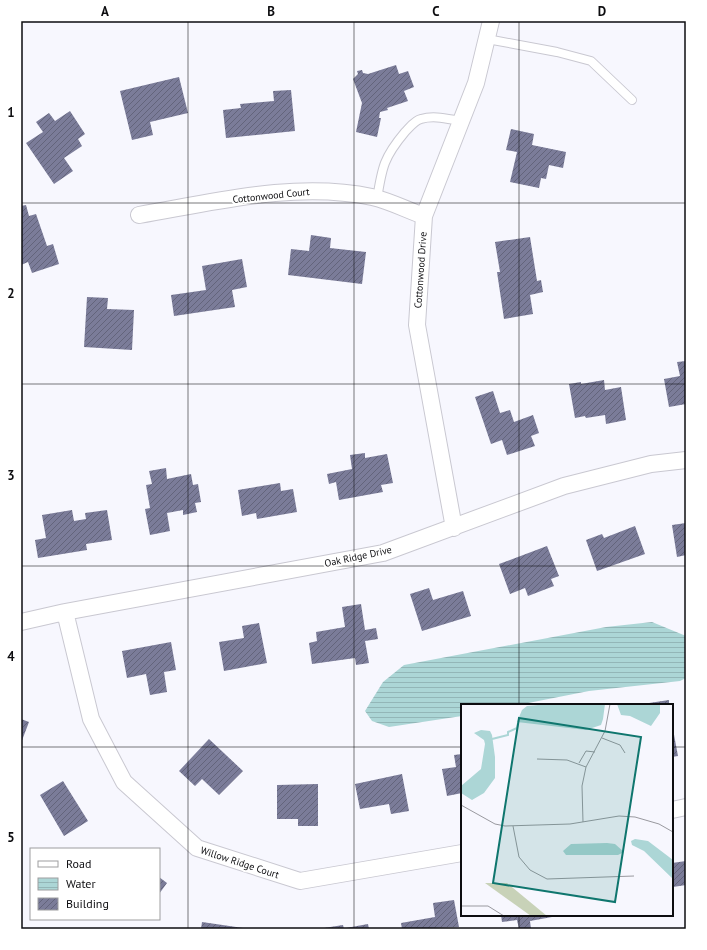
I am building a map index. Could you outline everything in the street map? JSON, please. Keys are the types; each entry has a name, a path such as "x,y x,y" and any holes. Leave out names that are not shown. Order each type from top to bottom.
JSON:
{"street":[{"name":"Cottonwood Drive","path":"454,528 417,326 424,216 476,83 491,21"},
{"name":"Cottonwood Court","path":"139,215 248,196 310,190 377,199 424,216"},
{"name":"Oak Ridge Drive","path":"21,622 65,612 383,553 454,528 564,486 651,464 686,460"},
{"name":"Willow Ridge Court","path":"65,612 91,719 124,782 197,848 300,881 461,853"},
{"path":"673,810 686,807"}],"lane":[{"path":"487,39 557,52 591,62 632,100"},
{"path":"377,199 380,175 388,153 409,128 420,119 436,117 461,121"}],"water":[{"path":"652,622 686,636 686,678 680,681 589,691 523,704 461,704 461,716 389,727 372,721 365,711 383,682 404,665 606,627"}],"building":[{"path":"396,65 399,74 408,71 414,87 404,91 408,101 380,112 379,118 381,118 377,137 356,132 362,103 353,79 358,74 357,71 362,70 363,73 368,74"},
{"path":"179,77 188,113 150,122 153,135 132,140 120,91"},
{"path":"291,90 295,131 226,138 223,110 241,108 240,104 274,101 273,91"},
{"path":"70,111 85,134 78,139 82,146 64,158 73,171 54,184 26,143 43,132 36,122 49,113 55,121"},
{"path":"511,129 534,134 532,145 566,152 563,168 549,165 546,179 541,178 539,188 510,182 517,152 506,150"},
{"path":"26,205 29,216 36,214 47,246 53,244 59,264 32,273 28,262 21,265 21,206"},
{"path":"311,235 331,238 330,248 366,252 362,284 288,275 291,249 309,251"},
{"path":"530,237 537,281 541,280 543,292 530,295 533,314 504,319 497,272 500,272 495,242"},
{"path":"242,259 247,287 232,290 235,307 174,316 171,295 206,290 202,266"},
{"path":"87,297 108,298 107,309 134,310 132,350 84,347"},
{"path":"686,361 686,404 669,407 664,379 680,376 677,362"},
{"path":"604,380 605,390 621,387 626,420 606,424 605,415 575,418 569,384 581,382 581,384"},
{"path":"493,391 500,413 510,410 514,422 533,415 539,433 531,436 535,446 507,455 502,440 491,444 475,397"},
{"path":"365,453 365,458 387,454 393,483 381,485 383,492 339,500 336,482 329,484 327,474 352,469 350,455"},
{"path":"166,468 167,479 191,474 193,485 198,484 201,502 195,503 197,512 183,515 183,510 167,513 170,531 150,535 145,509 150,508 146,485 152,484 149,471"},
{"path":"280,483 281,491 293,489 297,512 257,519 256,513 242,516 238,490"},
{"path":"72,510 74,521 86,519 85,513 107,510 112,540 86,544 87,550 38,558 35,540 46,538 42,515"},
{"path":"686,523 686,555 677,557 672,525"},
{"path":"635,526 645,554 597,571 586,540 602,534 604,538"},
{"path":"547,546 559,576 551,579 554,586 528,596 525,588 510,594 499,564"},
{"path":"429,588 433,600 463,591 471,616 422,631 410,594"},
{"path":"361,604 365,630 376,628 378,639 365,641 369,663 356,665 355,658 312,664 309,643 317,641 316,632 345,627 342,607"},
{"path":"259,623 267,663 224,671 219,642 244,638 242,626"},
{"path":"171,642 176,670 164,672 167,692 150,695 146,674 127,678 122,651"},
{"path":"669,700 669,704 649,703"},
{"path":"21,719 29,722 21,743"},
{"path":"673,729 678,756 673,757"},
{"path":"209,739 243,771 219,795 202,779 195,786 179,771"},
{"path":"461,754 461,793 447,796 442,769 456,767 454,755"},
{"path":"402,774 409,811 391,814 389,804 360,809 355,784"},
{"path":"63,781 88,821 64,836 40,795"},
{"path":"318,784 318,826 298,826 298,819 277,819 277,785"},
{"path":"686,861 686,885 673,887 673,863"},
{"path":"160,878 167,883 160,893"},
{"path":"454,900 459,927 402,929 401,923 435,917 433,903"},
{"path":"501,916 552,916 530,921 531,929 519,929 517,920 502,922"},
{"path":"202,922 243,928 201,929"},
{"path":"368,924 369,929 346,929 346,928"},
{"path":"343,925 344,929 324,928"}]}
